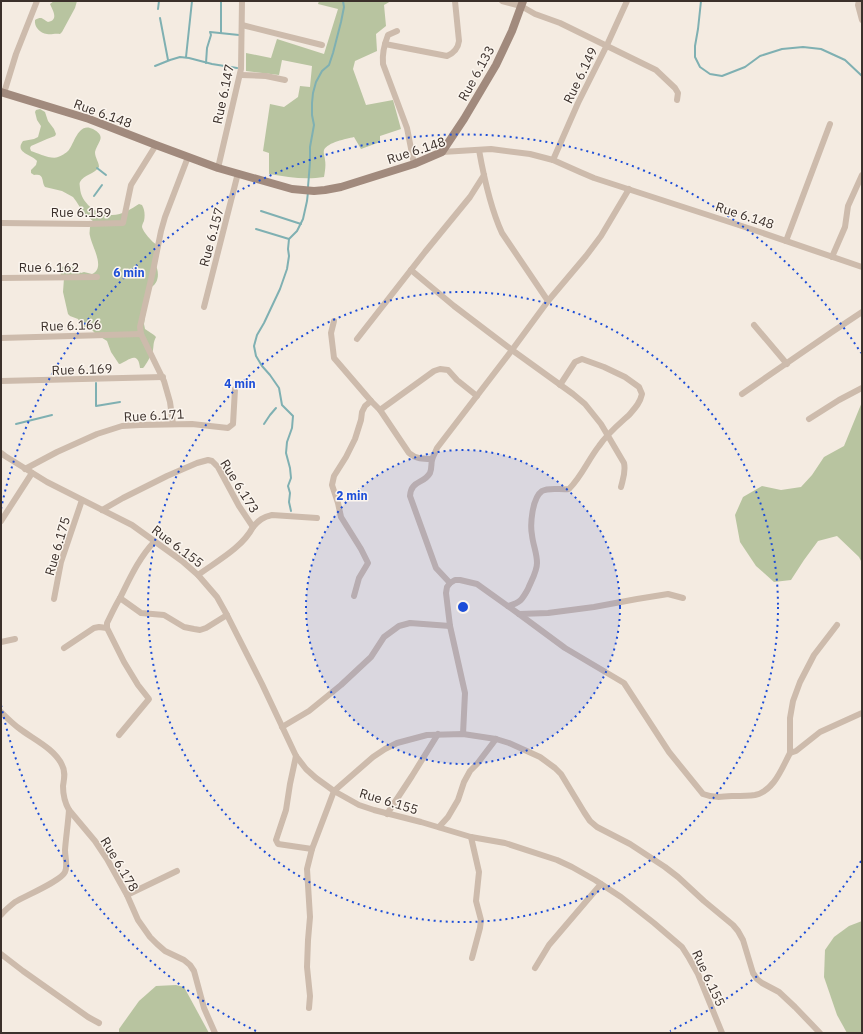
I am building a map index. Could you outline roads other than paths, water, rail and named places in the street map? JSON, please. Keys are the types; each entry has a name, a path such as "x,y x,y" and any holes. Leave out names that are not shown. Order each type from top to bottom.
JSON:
{"street":[{"path":"2,93 37,1"},
{"name":"Rue 6.147","path":"218,168 241,75 242,1"},
{"path":"385,44 448,56 454,53 459,46 456,1"},
{"path":"502,1 522,4 535,14 560,23 656,70 675,88 678,93 677,100"},
{"name":"Rue 6.149","path":"553,160 578,103 607,46 627,1"},
{"path":"859,1 858,5 862,20"},
{"name":"Rue 6.133","path":"442,152 464,119 496,65 512,31 522,4"},
{"path":"242,25 322,44"},
{"path":"396,31 388,35 382,56 383,64 407,128 414,164"},
{"path":"241,75 266,76 286,80"},
{"name":"Rue 6.148","path":"2,93 89,119 218,168 281,186 302,190 314,191 341,187 414,164 442,152 491,149 530,154 553,160 580,172 629,189 862,267"},
{"path":"786,241 830,124"},
{"name":"Rue 6.159","path":"1,223 123,223 131,185 156,145"},
{"path":"479,150 496,221 502,233 548,301"},
{"path":"174,424 163,377 141,334 140,322 165,217 188,157"},
{"name":"Rue 6.157","path":"204,307 238,173"},
{"path":"357,340 470,197 484,175"},
{"path":"832,257 845,227 848,206 862,175"},
{"path":"450,583 436,568 410,496 410,490 414,485 427,477 430,473 432,469 432,459 437,448 548,301 601,236 629,189"},
{"path":"411,270 454,306 585,404 601,424 624,463 625,468 621,487"},
{"name":"Rue 6.162","path":"1,278 97,277"},
{"path":"742,394 862,312"},
{"path":"334,321 331,333 334,358 380,410 409,453 420,459 432,459"},
{"path":"754,325 787,364"},
{"name":"Rue 6.166","path":"1,338 141,334"},
{"path":"508,606 517,604 525,595 535,572 537,564 532,535 532,513 536,499 542,491 569,489 579,478 599,445 634,409 640,401 642,394 639,387 625,377 604,367 582,360 575,362 560,385"},
{"path":"380,410 434,371 440,369 448,370 457,380 477,396"},
{"name":"Rue 6.169","path":"1,382 163,377"},
{"path":"809,419 839,400 862,388"},
{"name":"Rue 6.171","path":"25,469 57,452 97,434 122,426 140,424 192,424 228,428 232,424 235,389"},
{"path":"354,596 359,578 368,563 341,517 332,485 334,476 355,439 362,412 365,406 371,401"},
{"name":"Rue 6.155","path":"1,453 48,482 132,525 182,561 198,575 217,597 227,615 296,756 306,769 316,778 334,791 360,805 471,837 505,843 557,860 601,884 621,897 682,947 698,974 722,1033"},
{"name":"Rue 6.173","path":"102,510 167,476 197,463 208,460 212,461 218,467 239,506 253,526 260,519 272,515 317,518"},
{"path":"1,521 32,473"},
{"name":"Rue 6.175","path":"54,599 61,562 82,500"},
{"path":"198,575 234,548 248,535 253,526"},
{"path":"119,735 149,699 138,685 124,662 107,628 107,623 138,563 154,542"},
{"path":"463,734 465,693 450,626 446,593 447,587 455,580 476,584 565,648 624,683 669,752 703,794 710,797 755,795 766,791 774,782 790,753 790,718 793,701 800,682 814,655 837,625"},
{"path":"519,614 548,613 594,607 668,594 682,598"},
{"path":"120,598 141,613 164,615 184,627 200,630 227,615"},
{"path":"282,727 309,711 341,685 371,657 384,636 399,626 410,623 450,626"},
{"path":"64,648 94,628 107,628"},
{"path":"1,642 15,639"},
{"name":"Rue 6.178","path":"1,712 18,728 48,748 60,761 64,770 64,798 69,810 95,841 107,859 127,895 138,920 150,938 165,951 184,960 194,971 204,1008 215,1033"},
{"path":"790,753 796,751 820,732 862,713"},
{"path":"387,814 438,734"},
{"path":"309,1008 310,996 307,967 310,917 307,869 312,849 334,791 373,757 398,743 415,737 427,735 463,734 496,739 509,743 540,757 555,768 561,774 587,816 597,827 630,844 678,877 733,925 743,940 753,973 757,979 779,992 795,1006 820,1033"},
{"path":"439,827 448,817 458,800 464,782 470,772 496,739"},
{"path":"296,756 286,810 276,840 278,844 312,849"},
{"path":"1,915 16,902 61,877 65,872 65,851 69,810"},
{"path":"471,837 479,872 476,901 481,920 472,958"},
{"path":"127,895 177,871"},
{"path":"535,968 549,945 601,884"},
{"path":"1,954 23,971 99,1023"}],"waterway":[{"path":"158,9 159,1"},
{"path":"186,57 192,1"},
{"path":"221,1 221,33"},
{"path":"308,187 310,147 314,125 312,115 313,93 316,82 322,71 329,65 333,53 344,7 343,1"},
{"path":"701,1 695,57 700,67 710,74 722,76 745,67 760,56 782,49 803,47 821,49 845,60 862,76"},
{"path":"160,18 168,60"},
{"path":"206,63 207,48 211,35 210,32 239,35"},
{"path":"155,66 180,57 237,68"},
{"path":"97,168 106,175"},
{"path":"94,196 102,185"},
{"path":"291,511 288,486 291,478 286,453 287,442 292,428 293,416 282,405 279,388 256,356 254,346 257,335 280,289 287,269 289,239 297,231 303,219 308,192"},
{"path":"261,211 301,224"},
{"path":"256,229 289,239"},
{"path":"96,383 96,406 120,402"},
{"path":"264,424 276,408"},
{"path":"16,424 52,415"}]}
